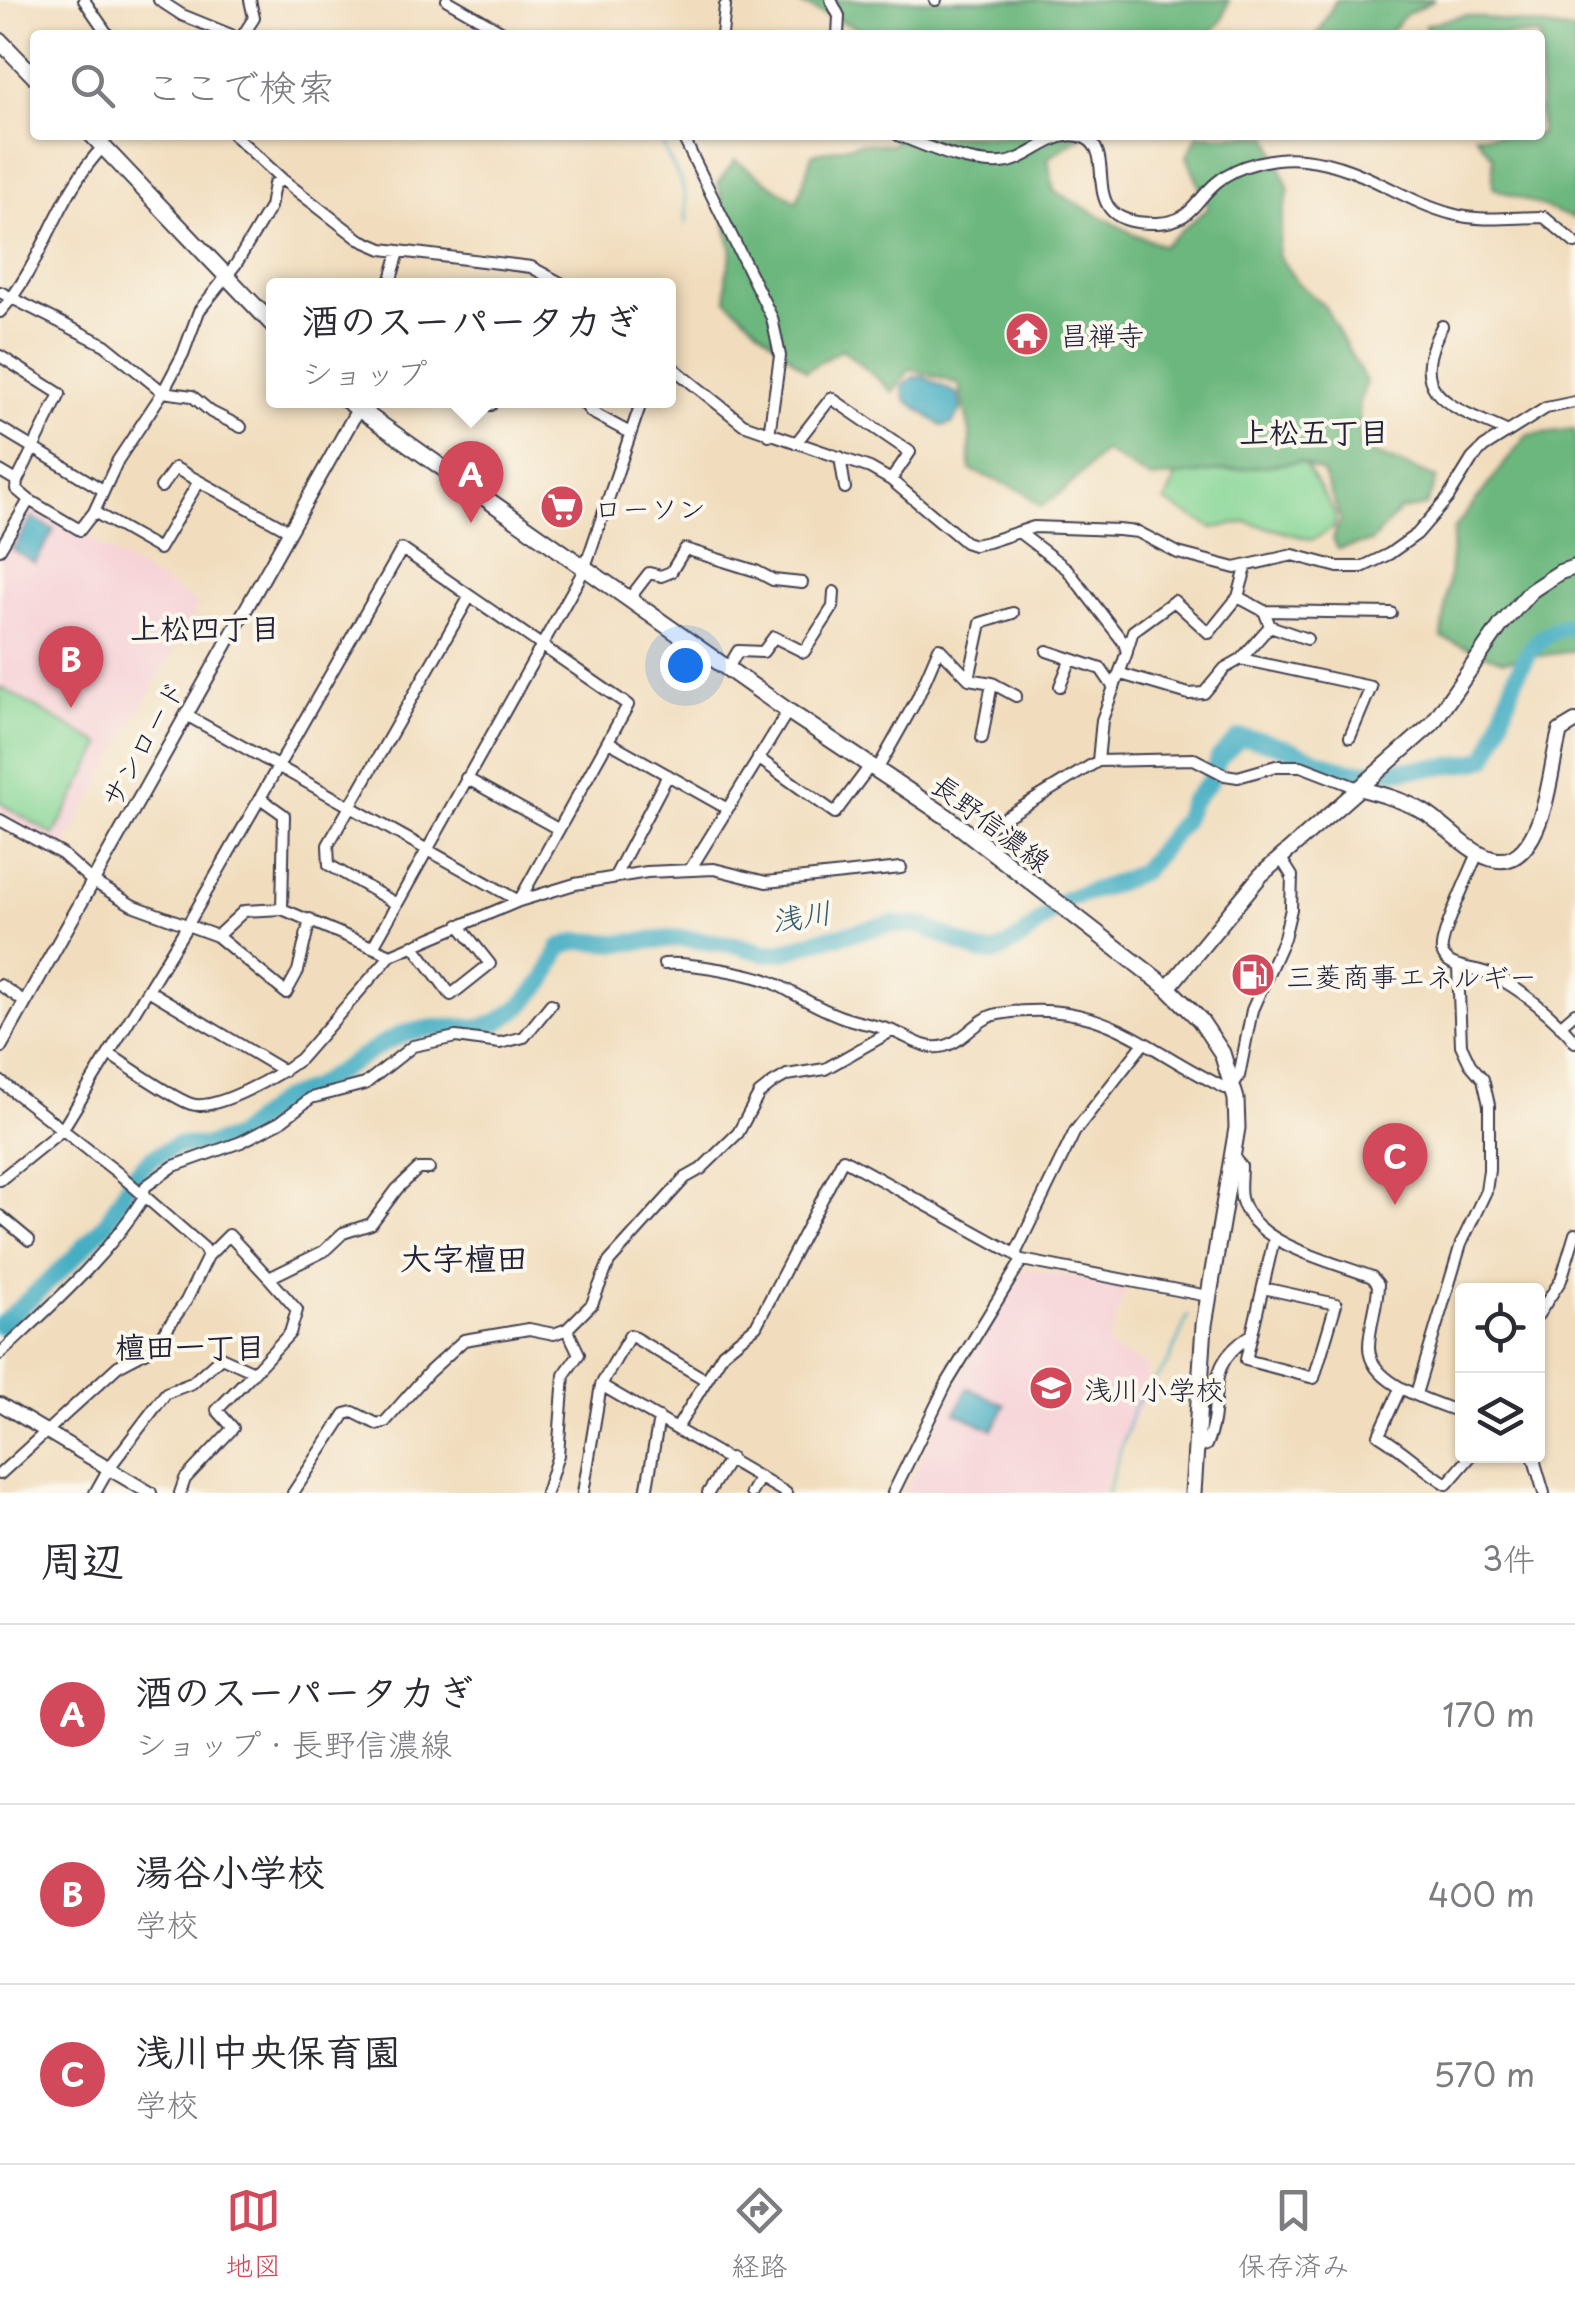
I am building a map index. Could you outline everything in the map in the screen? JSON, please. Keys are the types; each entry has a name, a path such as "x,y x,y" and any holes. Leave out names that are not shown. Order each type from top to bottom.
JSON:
{"main road":[{"path":"0,41 30,72"},
{"path":"97,141 266,317"},
{"name":"長野信濃線","path":"361,408 584,570 973,837 1168,988 1212,1035 1233,1085 1237,1128 1208,1296 1193,1493"},
{"path":"1168,988 1280,857 1432,724 1501,625 1532,591 1575,567"},
{"path":"1363,784 1424,812 1477,855 1501,860 1519,852 1531,838 1560,732 1575,722"}],"street":[{"path":"84,0 105,30"},
{"path":"158,0 218,30"},
{"path":"246,30 254,18 250,0"},
{"path":"448,0 499,30"},
{"path":"831,0 839,16 838,30"},
{"path":"722,30 724,6"},
{"path":"239,140 283,180 360,239 382,249 531,267 551,278"},
{"path":"684,140 772,318 780,356 769,435"},
{"path":"912,140 969,160 1003,164 1055,140"},
{"path":"1089,140 1100,155 1101,194 1111,211 1132,221 1158,223 1179,219 1192,212 1215,183 1230,174 1258,163 1299,158 1339,164 1466,218 1544,217 1575,243"},
{"path":"0,312 5,297 46,240 97,141"},
{"path":"0,356 60,394 16,480 16,489 80,530 94,512 118,460 163,392 199,311 227,276 270,207 274,184 283,180"},
{"path":"391,278 399,252"},
{"path":"5,297 106,345 163,392 192,396 212,412 241,426"},
{"path":"1442,326 1428,363 1434,392 1444,403 1506,431"},
{"path":"676,370 744,424 840,457 891,480 965,542 974,545 1034,526 1138,532 1178,553 1246,568 1293,555 1346,568 1390,554 1416,534 1448,498 1472,459 1506,431 1546,408 1575,402"},
{"path":"796,443 832,398 910,452 891,480"},
{"name":"サンロード","path":"0,1047 290,531 353,408"},
{"path":"588,408 630,433"},
{"path":"374,945 584,570 639,408"},
{"path":"0,428 103,490"},
{"path":"840,457 844,488"},
{"path":"160,487 174,468 290,531"},
{"path":"0,471 16,480"},
{"path":"94,512 159,549 199,481"},
{"path":"0,550 29,500"},
{"path":"1020,533 1067,569 1127,652"},
{"path":"0,1180 62,1130 187,926 402,549 628,705 519,902"},
{"path":"629,599 649,572 661,576 671,572 685,549 773,580 802,583"},
{"path":"1098,762 1102,720 1133,631 1174,601 1209,633 1238,597 1246,568"},
{"path":"728,668 738,651 763,652 774,636 804,652 833,607 834,592"},
{"path":"395,903 329,866 328,845 470,596"},
{"path":"1238,597 1264,611 1390,613"},
{"path":"1264,611 1270,626 1307,640"},
{"path":"969,679 981,623 1013,613"},
{"path":"1120,674 1178,692 1204,692 1270,626"},
{"path":"758,758 836,813 873,768 917,699 938,648 969,679 992,684 1016,696"},
{"path":"1047,651 1101,668 1114,688"},
{"path":"1060,686 1071,659"},
{"path":"1241,659 1371,686 1350,737"},
{"path":"982,738 992,684"},
{"path":"691,868 788,711"},
{"path":"186,715 519,902"},
{"path":"609,742 726,808"},
{"path":"973,837 1098,762 1200,761 1238,777 1276,766 1300,766 1363,784"},
{"path":"615,876 668,775"},
{"path":"466,778 558,830"},
{"path":"260,798 284,815 282,909"},
{"path":"0,820 62,854 92,881 132,905 217,936 286,993 298,971 310,920"},
{"path":"1477,855 1445,930 1441,949 1446,959 1506,982 1575,1042"},
{"path":"664,964 683,962 773,982 798,998 846,1018 931,1047 948,1045 968,1034 986,1016 1014,1012 1060,1012 1108,1022 1225,1088 1239,1076 1252,1010 1284,938 1291,909 1292,876 1280,857"},
{"path":"108,1054 192,1105 217,1103 284,1071 319,1040 391,955 519,902 574,884 691,868 714,869 766,882 901,868"},
{"path":"217,936 244,912 282,909 391,955"},
{"path":"414,946 451,995 490,964 459,925"},
{"path":"1416,1394 1462,1244 1479,1211 1488,1181 1489,1105 1483,1079 1461,1046 1458,966"},
{"path":"0,985 25,1002"},
{"path":"148,990 284,1071"},
{"path":"0,1354 78,1281 124,1230 146,1186 174,1166 241,1142 280,1122 310,1098 364,1084 412,1046 456,1037 500,1044 524,1037 551,1004"},
{"path":"1560,1026 1575,1013"},
{"path":"293,1493 345,1414 352,1412 377,1424 385,1422 429,1372 464,1340 529,1329 554,1334 567,1328 592,1304 609,1262 685,1178 702,1168 738,1133 760,1094 788,1075 825,1070 892,1031"},
{"path":"893,1493 947,1383 1018,1257 1075,1130 1144,1043"},
{"path":"0,1082 118,1173 204,1248 208,1256"},
{"path":"676,1428 722,1353 756,1326 843,1158 1018,1257 1208,1296"},
{"path":"1234,1158 1241,1166 1240,1196 1250,1218 1274,1239 1372,1277 1378,1284 1369,1347 1371,1359 1400,1389 1455,1409"},
{"path":"269,1278 324,1251 343,1233 371,1224 418,1169 429,1169"},
{"path":"0,1216 29,1240"},
{"path":"1545,1305 1562,1280 1575,1234"},
{"path":"0,1474 118,1366 154,1346 186,1301 208,1256 228,1235 297,1310 290,1333 217,1410 233,1428 185,1480 180,1493"},
{"path":"1263,1288 1336,1304 1314,1378 1246,1360 1274,1239"},
{"path":"1562,1280 1575,1281"},
{"path":"546,1493 558,1455 564,1375 579,1354 567,1328"},
{"path":"1195,1447 1206,1445 1211,1433 1222,1362 1252,1334"},
{"path":"583,1493 600,1385 630,1335 706,1380"},
{"path":"95,1493 109,1468 166,1394 192,1383 220,1357 254,1372"},
{"path":"600,1385 786,1493"},
{"path":"1400,1389 1379,1435 1408,1452 1421,1469 1447,1484 1464,1463"},
{"path":"0,1404 150,1493"},
{"path":"646,1493 659,1418"},
{"path":"708,1493 730,1458"},
{"path":"1535,1463 1544,1493"},
{"path":"751,1493 760,1477"}],"shaded area":[{"path":"27,509 39,509 199,604 64,848 0,812 0,555"},
{"name":"浅川小学校","path":"1025,1268 1126,1287 1107,1347 1148,1366 1144,1399 1103,1493 904,1493 961,1377"}],"green space":[{"path":"791,0 1229,0 1223,19 1213,30 860,29"},
{"path":"1336,0 1435,0 1405,15 1392,30 1320,30"},
{"path":"1465,15 1575,31 1575,219 1493,188 1493,157 1479,140 1545,140 1545,30 1426,30 1425,25"},
{"name":"昌禅寺","path":"895,140 1076,140 1048,158 1054,191 1163,246 1208,208 1187,156 1195,140 1271,140 1289,190 1278,255 1296,281 1325,307 1366,382 1359,406 1360,448 1437,478 1426,506 1400,510 1371,542 1338,549 1333,539 1341,519 1322,472 1299,462 1151,479 1104,451 1066,489 1041,507 1023,491 970,470 970,432 959,384 910,369 893,392 842,349 806,371 727,300 726,277 732,252 718,183 735,160 797,202 812,154 860,143 893,145"},
{"path":"1575,429 1575,651 1503,661 1442,638 1454,529 1527,435"},
{"path":"1302,460 1336,515 1334,528 1312,540 1248,522 1213,528 1165,502 1181,466"},
{"path":"0,687 102,745 54,835 0,803"}],"water":[{"path":"914,377 923,377 958,394 961,410 952,424 942,426 906,400 902,386"},
{"path":"32,517 54,530 35,563 13,550"},
{"path":"968,1388 1005,1405 993,1430 956,1413"}],"waterway":[{"path":"663,140 684,192 686,224"},
{"name":"浅川","path":"0,1326 107,1222 134,1175 152,1158 177,1145 205,1146 235,1138 281,1100 311,1089 405,1033 483,1027 498,1022 521,1006 545,980 560,947 579,941 621,943 681,938 737,945 764,953 783,952 892,924 924,926 980,952 995,953 1020,939 1066,899 1143,871 1184,820 1191,802 1210,781 1219,758 1239,738 1267,742 1356,771 1439,767 1486,758 1525,658 1554,630 1575,625"},
{"path":"1107,1493 1134,1407 1168,1363 1188,1316"}],"place":[{"name":"昌禅寺","path":"1027,334"},
{"name":"ローソン","path":"562,507"},
{"name":"酒のスーパータカぎ","path":"471,523"},
{"name":"湯谷小学校","path":"71,708"},
{"name":"三菱商事エネルギー","path":"1253,975"},
{"name":"浅川中央保育園","path":"1395,1205"},
{"name":"浅川小学校","path":"1051,1388"}],"district":[{"name":"上松五丁目","path":"1314,430"},
{"name":"上松四丁目","path":"205,626"},
{"name":"大字檀田","path":"464,1257"},
{"name":"檀田一丁目","path":"190,1345"}]}
